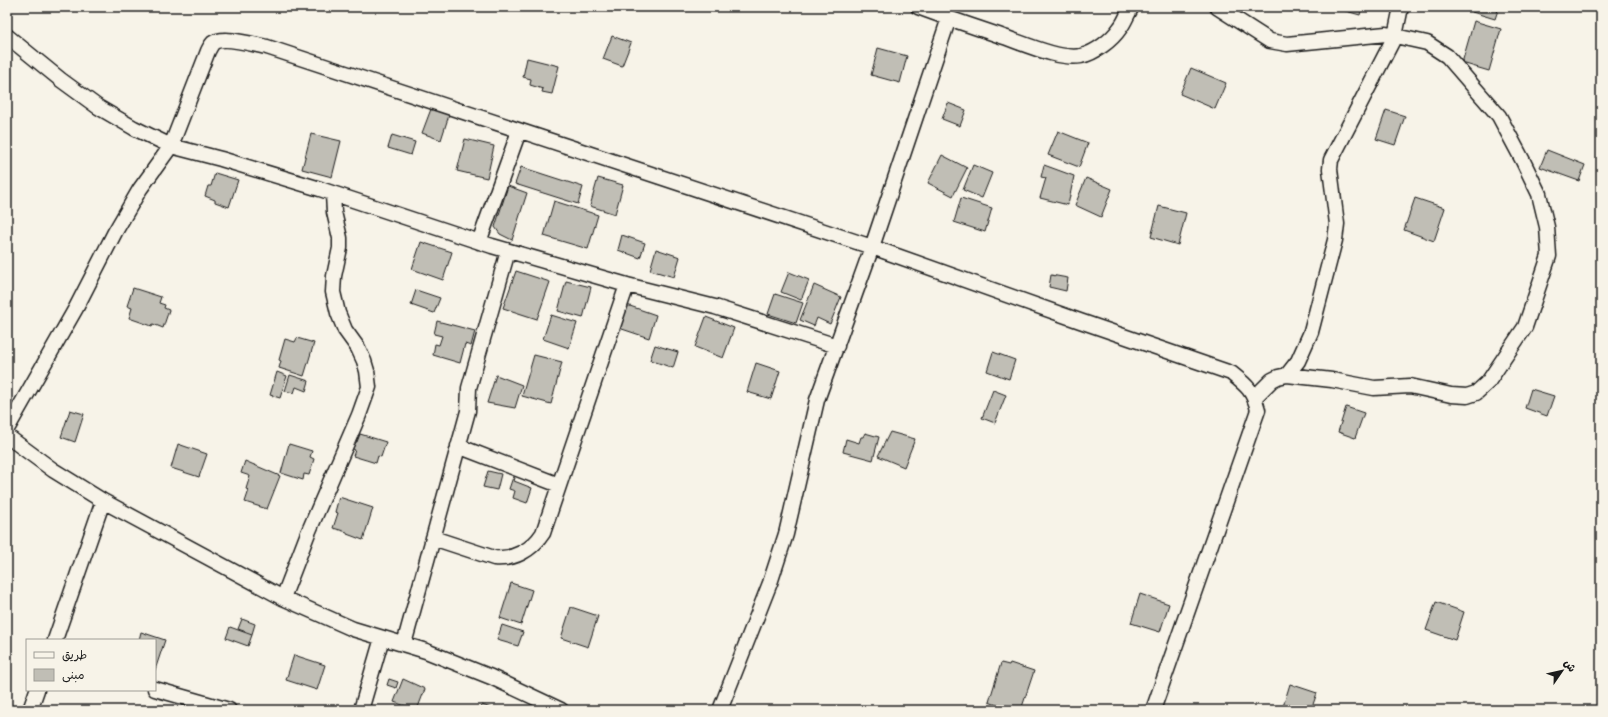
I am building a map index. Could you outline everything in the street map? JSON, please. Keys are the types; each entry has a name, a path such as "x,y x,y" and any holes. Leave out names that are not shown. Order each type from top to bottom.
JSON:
{"street":[{"path":"918,7 1056,54 1081,56 1094,50 1116,34 1132,7"},
{"path":"1217,7 1263,37 1275,43 1287,44 1386,34 1427,43 1447,56 1499,116 1539,194 1547,227 1549,256 1525,327 1488,382 1476,393 1467,396 1451,395 1410,386 1374,388 1332,380 1287,375 1272,380 1254,398"},
{"path":"1287,375 1298,361 1311,332 1335,240 1337,224 1330,169 1331,160 1396,36 1401,7"},
{"path":"720,710 770,583 784,541 817,400 872,247 949,18"},
{"path":"7,36 61,80 98,107 134,128 171,146 221,159 334,194 479,242 628,285 715,307 837,346"},
{"path":"7,429 76,308 115,232 140,189 171,146 208,51 213,43 221,40 233,40 267,47 872,247 1231,373 1247,386 1254,398 1258,410 1153,710"},
{"path":"479,242 519,130"},
{"path":"283,598 308,533 356,423 368,387 368,371 364,360 346,330 338,313 333,292 334,276 340,248 340,238 334,212 334,194"},
{"path":"404,644 468,411 469,388 508,250"},
{"path":"433,538 494,558 503,559 524,552 538,542 543,533 628,285"},
{"path":"7,436 53,470 103,501 283,598 353,629 426,651 491,677 561,710"},
{"path":"458,446 559,485"},
{"path":"55,639 103,501"},
{"path":"361,710 382,638"},
{"path":"156,689 229,710"},
{"path":"30,710 37,691"}],"building":[{"path":"1332,7 1362,7 1360,15"},
{"path":"1474,7 1499,7 1495,19 1472,12"},
{"path":"1474,21 1501,29 1489,71 1462,63"},
{"path":"612,36 631,43 622,66 603,59"},
{"path":"878,48 907,56 900,83 871,75"},
{"path":"527,58 559,66 552,94 542,92 543,89 530,85 531,79 523,77"},
{"path":"1191,68 1226,83 1215,109 1180,94"},
{"path":"948,103 966,110 960,126 942,119"},
{"path":"431,109 449,115 441,140 422,133"},
{"path":"1386,110 1405,116 1395,145 1376,139"},
{"path":"1058,131 1088,143 1079,167 1048,155"},
{"path":"311,134 341,141 332,177 302,169"},
{"path":"392,135 415,142 411,155 388,148"},
{"path":"465,139 494,146 487,178 457,171"},
{"path":"1547,150 1585,165 1579,181 1540,167"},
{"path":"942,155 967,168 953,196 928,183"},
{"path":"973,165 992,173 982,198 963,190"},
{"path":"1044,165 1074,176 1068,205 1040,198 1046,178 1041,177"},
{"path":"521,167 583,187 578,204 515,184"},
{"path":"215,173 238,180 229,207 215,202 215,200 205,196 208,186 211,186"},
{"path":"598,178 623,185 615,214 590,206"},
{"path":"1086,178 1112,189 1101,217 1075,205"},
{"path":"508,186 527,193 512,240 500,234 495,227"},
{"path":"961,198 992,208 985,232 954,222"},
{"path":"1415,198 1445,208 1434,241 1404,230"},
{"path":"554,201 598,215 588,249 544,236"},
{"path":"1159,206 1186,213 1178,245 1151,237"},
{"path":"622,235 645,243 640,258 618,250"},
{"path":"421,242 452,252 443,280 412,269"},
{"path":"656,249 680,257 674,277 650,270"},
{"path":"516,271 550,282 537,319 503,308"},
{"path":"789,272 809,280 801,300 781,292"},
{"path":"1051,275 1068,278 1066,291 1049,287"},
{"path":"566,281 591,287 583,318 558,311"},
{"path":"814,285 841,297 830,324 817,318 814,326 800,320"},
{"path":"133,288 161,297 159,303 165,305 164,308 169,310 163,328 129,318 132,308 127,306"},
{"path":"416,290 440,298 434,313 411,305"},
{"path":"775,294 803,303 796,323 768,314"},
{"path":"627,305 656,315 649,338 619,328"},
{"path":"551,315 577,323 569,348 543,339"},
{"path":"706,317 734,328 723,358 695,347"},
{"path":"437,321 475,331 471,346 465,344 460,363 433,355 435,344 439,345 442,336 434,334"},
{"path":"297,338 314,343 304,376 279,368 281,361 279,360 285,339 295,342"},
{"path":"655,345 678,352 673,368 650,360"},
{"path":"993,352 1015,360 1009,379 987,371"},
{"path":"534,355 562,362 551,404 522,396"},
{"path":"756,363 780,371 771,399 747,392"},
{"path":"277,372 287,376 280,398 270,395"},
{"path":"290,375 309,381 306,391 296,387 294,393 285,391"},
{"path":"496,375 522,385 515,408 487,403"},
{"path":"1531,389 1554,396 1547,416 1525,408"},
{"path":"993,390 1006,395 995,423 982,418"},
{"path":"1346,407 1364,413 1355,438 1338,432"},
{"path":"70,410 84,414 75,442 61,437"},
{"path":"890,432 915,439 904,467 878,456"},
{"path":"865,433 879,437 873,460 843,452 846,439 859,443 861,437 863,437"},
{"path":"360,434 386,442 381,457 378,456 376,463 353,456 355,450 351,448 353,441 357,442"},
{"path":"178,444 207,454 199,477 171,468"},
{"path":"289,444 312,451 310,457 314,459 309,475 304,474 303,480 281,473"},
{"path":"245,461 280,476 267,509 245,502 249,490 246,489 250,476 241,473"},
{"path":"488,471 501,474 497,490 483,487"},
{"path":"513,477 515,478 514,481 532,488 527,503 513,498 515,491 509,489"},
{"path":"339,497 373,508 363,540 347,534 347,532 333,528 338,513 335,512"},
{"path":"511,583 532,590 521,625 500,618"},
{"path":"1140,594 1169,604 1160,632 1131,623"},
{"path":"1436,602 1464,612 1455,640 1426,630"},
{"path":"571,607 598,616 588,647 561,638"},
{"path":"242,619 255,624 252,634 238,629"},
{"path":"502,625 523,632 518,646 497,640"},
{"path":"230,627 252,635 248,646 226,638"},
{"path":"141,632 165,640 156,667 156,639 139,639"},
{"path":"294,655 325,665 317,690 286,680"},
{"path":"1001,663 1009,665 1010,663 1034,671 1021,710 998,710 999,706 989,702"},
{"path":"389,679 398,682 396,688 387,685"},
{"path":"403,679 425,689 417,710 394,702"},
{"path":"1290,684 1317,693 1311,710 1282,710"},
{"path":"482,705 497,710 480,710"}]}
